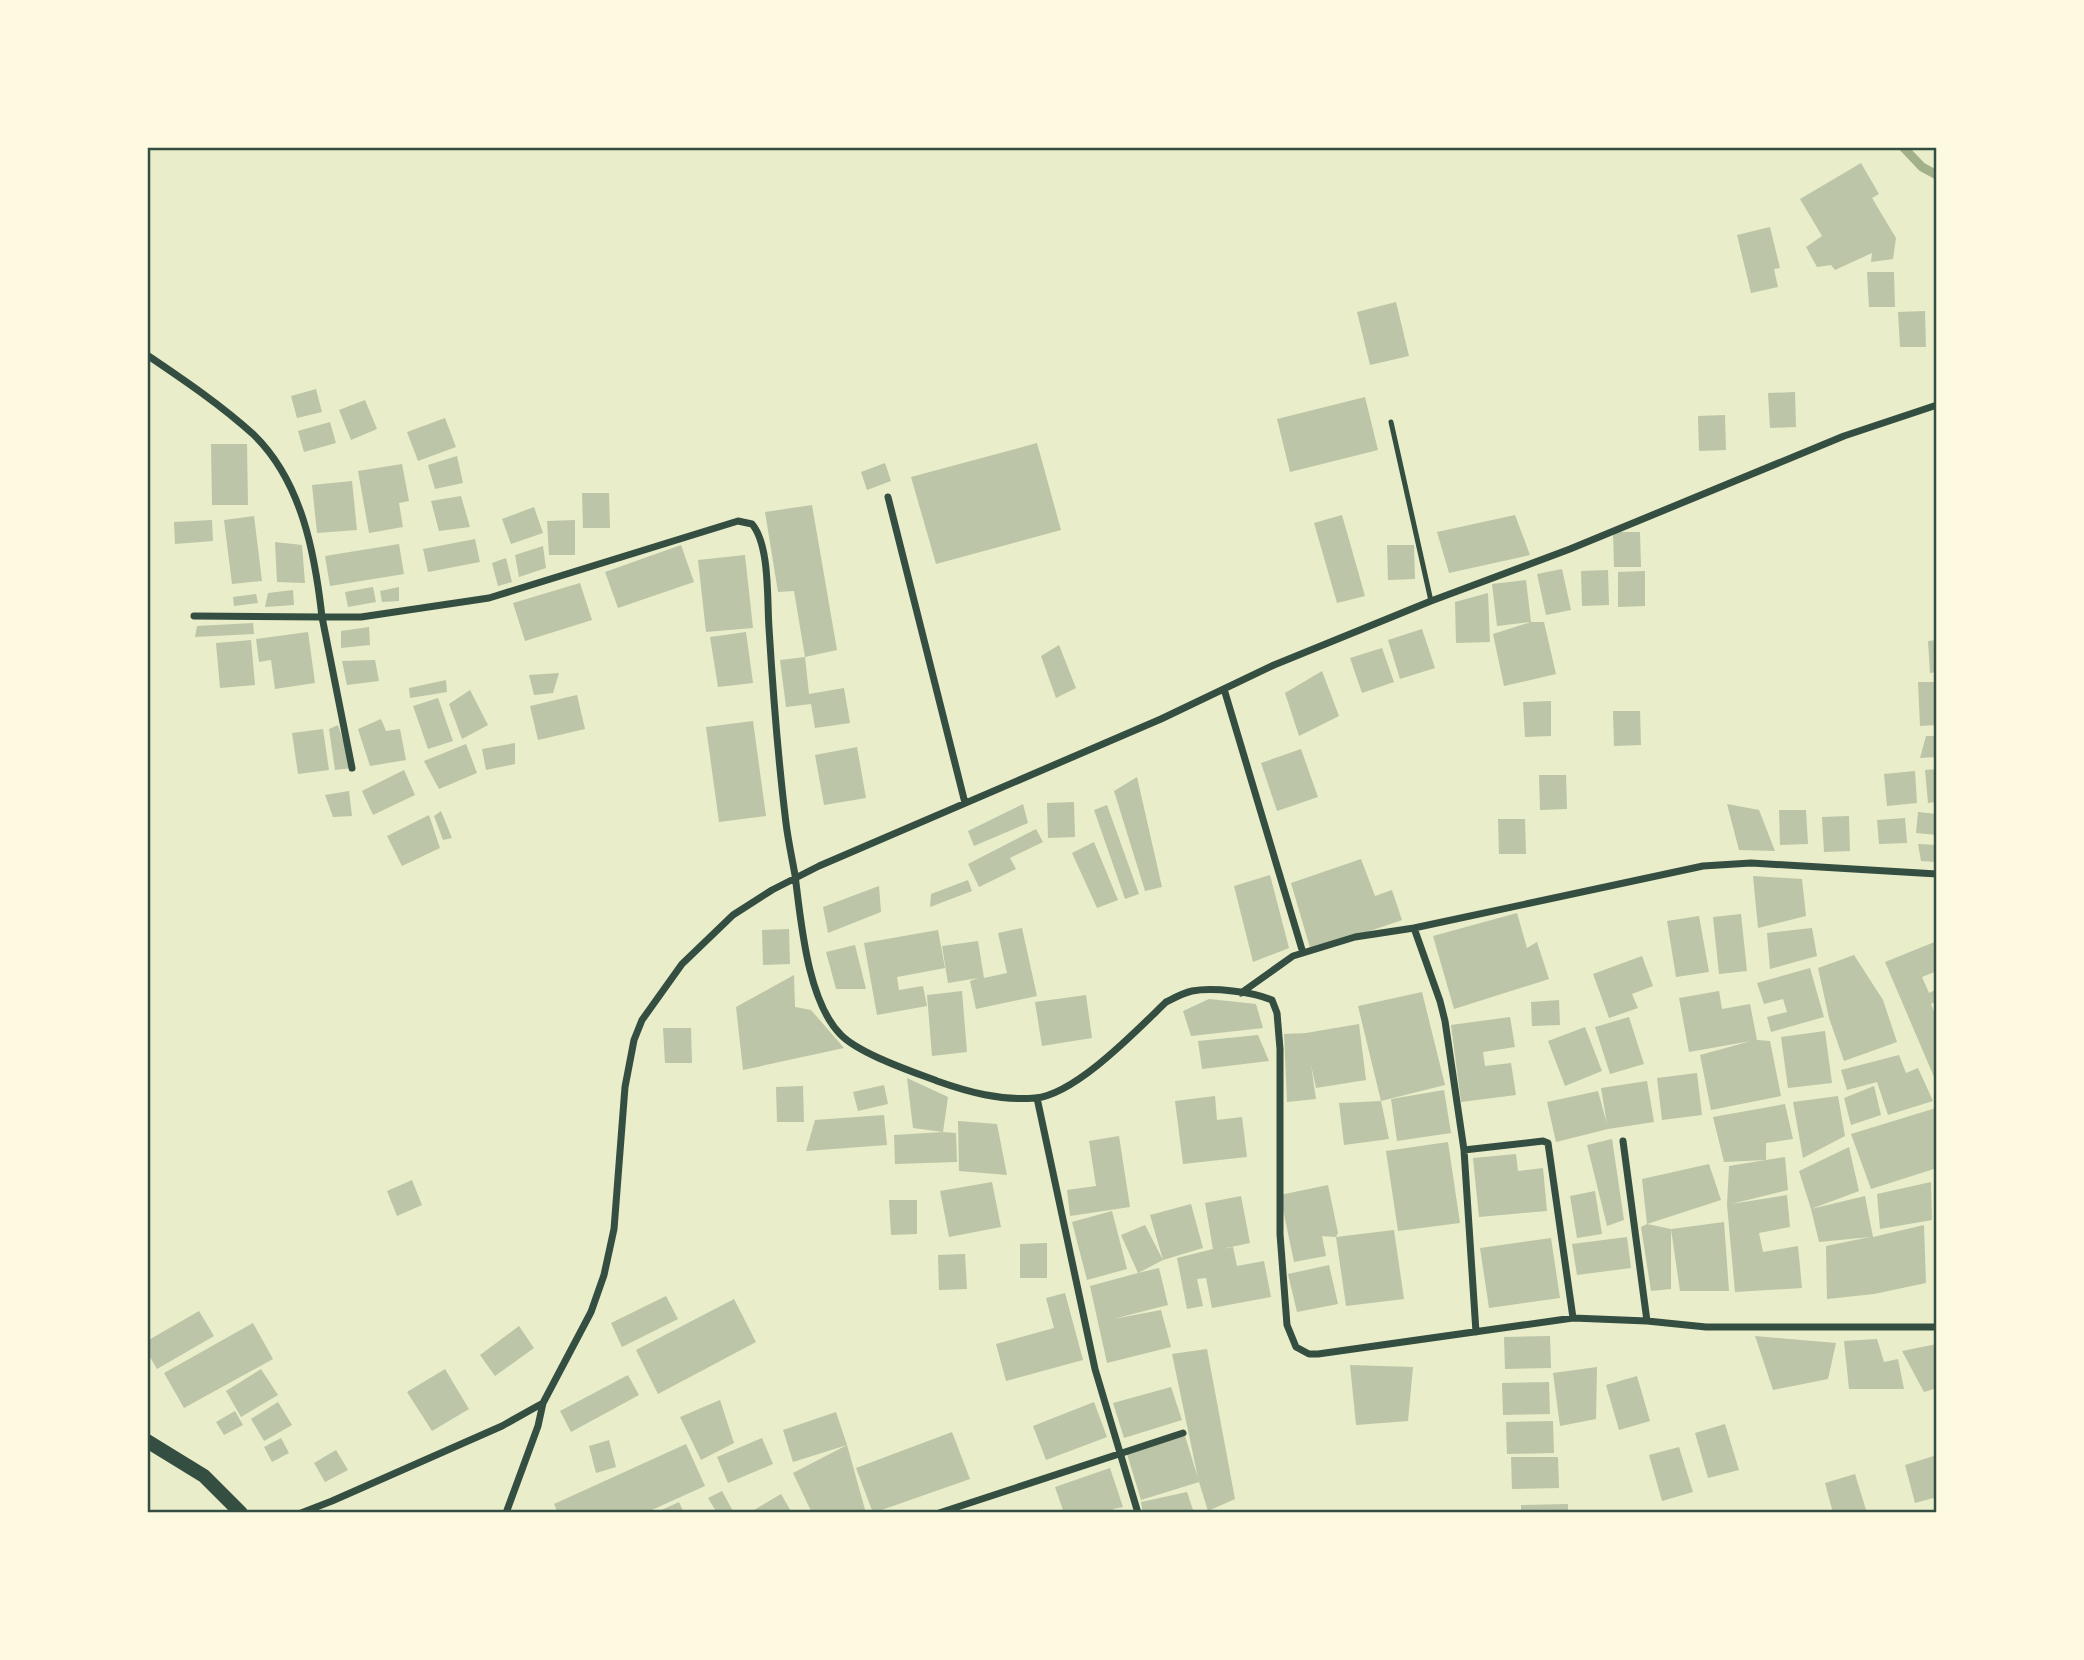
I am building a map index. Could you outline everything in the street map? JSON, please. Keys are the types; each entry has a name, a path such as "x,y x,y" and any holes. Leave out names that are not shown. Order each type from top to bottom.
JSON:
{"main road":[{"path":"147,1441 204,1476 241,1513"}],"street":[{"path":"147,355 255,436 285,478 307,533 317,575 322,617 352,768"},
{"path":"506,1513 534,1438 543,1403 591,1312 604,1275 614,1229 625,1087 642,1020 682,964 733,915 795,878 1161,719 1274,665 1570,549 1844,436 1937,405"},
{"path":"888,496 965,803"},
{"path":"194,616 361,617 489,598 738,521 749,522 758,532 766,576 786,823 802,939 825,1015 842,1037 909,1070 974,1094 1037,1098 1083,1077 1166,1002 1194,991 1241,993 1272,1000 1277,1013 1280,1049 1280,1234 1287,1325 1296,1347 1309,1354 1318,1354 1573,1318 1706,1327 1937,1327"},
{"path":"1224,689 1303,953"},
{"path":"1241,993 1283,961 1355,937 1414,928 1703,866 1751,863 1937,874"},
{"path":"1414,928 1443,1011 1464,1150 1476,1332"},
{"path":"1037,1098 1095,1369 1138,1513"},
{"path":"1464,1150 1543,1141 1548,1143 1573,1318"},
{"path":"1623,1141 1647,1321"},
{"path":"300,1513 502,1426 543,1403"},
{"path":"939,1513 1183,1433"}],"lane":[{"path":"1391,422 1432,601"}],"building":[{"path":"1861,163 1879,194 1872,198 1896,238 1893,259 1871,262 1872,253 1835,270 1831,265 1817,267 1806,247 1822,236 1800,199"},
{"path":"1770,227 1780,268 1774,269 1778,287 1751,293 1737,235"},
{"path":"1867,272 1894,272 1895,307 1869,307"},
{"path":"1396,302 1409,356 1370,365 1357,312"},
{"path":"1925,311 1926,347 1900,347 1898,312"},
{"path":"316,389 322,412 297,418 291,396"},
{"path":"1795,392 1796,427 1770,428 1768,393"},
{"path":"1365,397 1378,450 1290,472 1277,419"},
{"path":"365,400 377,429 351,440 339,410"},
{"path":"1725,415 1726,450 1699,451 1698,416"},
{"path":"445,418 456,447 418,461 407,432"},
{"path":"330,422 336,443 304,452 298,431"},
{"path":"1037,443 1061,530 936,564 911,477"},
{"path":"211,444 247,444 248,505 212,505"},
{"path":"457,456 463,483 435,489 428,465"},
{"path":"885,463 891,481 867,490 861,472"},
{"path":"402,464 409,501 399,503 403,527 369,533 358,471"},
{"path":"352,481 357,530 317,533 312,485"},
{"path":"582,493 609,493 610,528 583,528"},
{"path":"461,496 470,527 439,531 431,501"},
{"path":"812,505 837,650 805,657 794,591 778,592 765,512"},
{"path":"534,507 543,533 511,544 502,519"},
{"path":"1342,515 1365,596 1337,603 1314,523"},
{"path":"1515,515 1530,555 1449,573 1437,532"},
{"path":"254,516 262,581 232,584 224,520"},
{"path":"212,520 213,541 175,544 174,522"},
{"path":"575,520 575,555 549,555 547,521"},
{"path":"1613,532 1640,532 1641,567 1614,567"},
{"path":"475,539 480,562 428,572 423,549"},
{"path":"275,542 302,545 305,583 277,582"},
{"path":"399,544 404,574 330,586 325,556"},
{"path":"681,545 694,582 618,608 605,572"},
{"path":"1387,545 1414,545 1415,579 1388,580"},
{"path":"543,546 546,568 519,577 515,555"},
{"path":"745,555 753,628 706,632 698,560"},
{"path":"506,558 512,582 498,586 492,563"},
{"path":"1562,569 1571,610 1546,615 1537,574"},
{"path":"1608,570 1609,605 1582,606 1581,571"},
{"path":"1645,571 1645,606 1618,607 1618,572"},
{"path":"1526,580 1531,622 1497,626 1492,584"},
{"path":"580,583 592,620 525,641 513,603"},
{"path":"373,587 376,602 348,607 345,592"},
{"path":"399,587 399,601 382,602 380,591"},
{"path":"293,590 294,605 265,607 268,593"},
{"path":"1488,593 1490,642 1456,643 1455,602"},
{"path":"256,594 258,603 234,606 233,597"},
{"path":"1531,622 1544,622 1556,674 1504,686 1493,634"},
{"path":"253,623 254,634 195,637 197,626"},
{"path":"369,627 370,645 341,648 341,631"},
{"path":"1422,629 1435,668 1400,679 1388,640"},
{"path":"308,632 315,683 275,689 271,660 259,662 256,639"},
{"path":"746,632 753,683 718,687 710,637"},
{"path":"251,640 255,685 220,688 216,643"},
{"path":"1937,640 1937,672 1930,673 1928,641"},
{"path":"1059,645 1076,688 1056,698 1041,656"},
{"path":"1382,648 1394,682 1362,693 1350,658"},
{"path":"805,657 809,694 844,688 850,723 815,728 811,704 786,707 780,660"},
{"path":"375,660 379,681 347,685 342,661"},
{"path":"1322,671 1339,716 1299,736 1285,693"},
{"path":"559,673 553,693 534,695 529,675"},
{"path":"446,680 447,692 410,698 409,688"},
{"path":"1918,682 1937,682 1937,725 1920,726"},
{"path":"470,690 488,725 462,739 449,704"},
{"path":"577,695 585,729 538,740 530,706"},
{"path":"438,698 453,741 428,749 413,706"},
{"path":"1551,701 1551,736 1525,737 1523,702"},
{"path":"1613,711 1640,711 1641,745 1614,746"},
{"path":"381,719 386,731 400,729 406,760 370,766 358,729"},
{"path":"753,721 766,816 719,822 706,727"},
{"path":"338,725 352,768 335,770 329,729"},
{"path":"323,729 329,770 298,774 292,733"},
{"path":"1926,736 1937,736 1937,757 1920,758"},
{"path":"515,743 515,764 486,770 482,749"},
{"path":"466,744 477,773 439,789 424,761"},
{"path":"857,747 866,798 824,805 815,755"},
{"path":"1301,749 1318,797 1277,811 1261,763"},
{"path":"1937,769 1937,802 1928,803 1925,770"},
{"path":"404,770 415,795 373,815 362,791"},
{"path":"1915,771 1917,803 1887,806 1884,774"},
{"path":"1539,775 1566,775 1567,809 1540,810"},
{"path":"1137,777 1162,887 1145,891 1114,791"},
{"path":"349,791 352,816 333,817 325,795"},
{"path":"1074,802 1075,837 1048,838 1047,803"},
{"path":"1023,804 1028,823 974,846 968,831"},
{"path":"1727,804 1759,810 1775,851 1739,850"},
{"path":"1107,805 1139,894 1125,899 1094,810"},
{"path":"1779,810 1806,810 1808,844 1780,845"},
{"path":"441,811 452,838 443,840 434,816"},
{"path":"1918,812 1937,814 1937,835 1916,833"},
{"path":"429,815 440,848 402,866 387,836"},
{"path":"1849,816 1850,851 1824,852 1822,817"},
{"path":"1905,818 1907,843 1879,844 1877,820"},
{"path":"1498,819 1525,819 1526,854 1499,854"},
{"path":"1036,829 1043,842 1010,858 1016,869 979,887 968,864"},
{"path":"1094,842 1118,900 1097,908 1072,853"},
{"path":"1918,844 1937,845 1937,862 1921,861"},
{"path":"1361,859 1375,896 1392,890 1402,920 1311,951 1291,883"},
{"path":"1270,875 1289,948 1253,962 1234,886"},
{"path":"1753,876 1802,879 1806,916 1758,928"},
{"path":"968,880 972,891 930,907 931,894"},
{"path":"879,886 881,912 828,933 823,907"},
{"path":"1517,913 1527,948 1537,942 1549,979 1454,1009 1433,936"},
{"path":"1741,914 1747,971 1719,974 1713,917"},
{"path":"1699,916 1709,972 1676,977 1667,921"},
{"path":"1022,928 1037,996 976,1009 970,981 978,978 948,983 942,946 978,941 984,978 1007,973 998,933"},
{"path":"1812,928 1817,956 1770,969 1767,933"},
{"path":"789,929 790,964 763,965 762,930"},
{"path":"938,930 945,968 897,977 899,990 923,986 927,1006 877,1015 864,943"},
{"path":"1937,941 1937,971 1922,977 1929,993 1937,989 1937,1001 1931,1004 1937,1019 1937,1076 1934,1077 1885,962"},
{"path":"855,945 866,989 836,989 826,952"},
{"path":"1854,955 1883,1000 1897,1042 1844,1061 1829,1018 1818,968"},
{"path":"1642,956 1653,986 1632,994 1638,1008 1609,1018 1593,974"},
{"path":"1810,968 1824,1017 1771,1032 1767,1017 1787,1012 1783,999 1764,1004 1757,983"},
{"path":"794,975 795,1007 811,1010 844,1048 743,1070 736,1007"},
{"path":"962,991 967,1052 932,1056 927,995"},
{"path":"1719,991 1722,1009 1750,1004 1757,1040 1770,1041 1781,1096 1711,1110 1700,1055 1751,1041 1689,1052 1679,998"},
{"path":"1422,992 1445,1085 1381,1101 1358,1006"},
{"path":"1086,995 1092,1038 1042,1046 1035,1002"},
{"path":"1209,999 1256,1004 1263,1028 1191,1036 1183,1011"},
{"path":"1559,1000 1560,1025 1532,1026 1531,1002"},
{"path":"1510,1017 1515,1047 1483,1052 1485,1066 1511,1063 1516,1095 1461,1102 1451,1025"},
{"path":"1629,1017 1644,1064 1610,1074 1595,1027"},
{"path":"1359,1024 1366,1080 1316,1088 1311,1065 1316,1099 1287,1102 1284,1034"},
{"path":"1585,1027 1602,1071 1565,1086 1548,1041"},
{"path":"663,1028 691,1028 692,1063 665,1063"},
{"path":"1825,1031 1832,1083 1788,1088 1781,1037"},
{"path":"1258,1035 1269,1061 1202,1069 1198,1041"},
{"path":"1899,1055 1906,1073 1918,1068 1933,1101 1888,1115 1877,1082 1847,1090 1841,1070"},
{"path":"1697,1073 1702,1115 1662,1120 1657,1078"},
{"path":"907,1078 948,1097 943,1132 913,1128"},
{"path":"1647,1081 1654,1122 1608,1129 1556,1142 1547,1102 1598,1091 1607,1124 1601,1088"},
{"path":"884,1085 888,1104 858,1111 853,1092"},
{"path":"803,1086 804,1122 777,1122 776,1087"},
{"path":"1874,1086 1881,1115 1851,1125 1844,1098"},
{"path":"1444,1090 1451,1133 1397,1141 1391,1099"},
{"path":"1215,1096 1217,1120 1242,1117 1247,1157 1183,1164 1175,1101"},
{"path":"1838,1096 1845,1136 1803,1158 1793,1102"},
{"path":"1381,1101 1389,1139 1344,1145 1339,1103"},
{"path":"1785,1104 1793,1139 1766,1143 1766,1160 1724,1162 1713,1117"},
{"path":"1936,1108 1937,1168 1871,1189 1851,1134"},
{"path":"884,1115 887,1145 806,1151 815,1120"},
{"path":"958,1121 997,1124 1007,1175 959,1171"},
{"path":"956,1133 957,1162 895,1164 894,1135"},
{"path":"1119,1136 1130,1207 1070,1216 1067,1190 1096,1186 1089,1141"},
{"path":"1612,1139 1624,1220 1607,1226 1587,1145"},
{"path":"1448,1142 1460,1223 1398,1231 1386,1151"},
{"path":"1849,1147 1859,1191 1811,1209 1799,1171"},
{"path":"1516,1154 1518,1171 1543,1168 1547,1211 1479,1217 1473,1158"},
{"path":"1785,1157 1788,1190 1731,1204 1787,1195 1790,1227 1759,1233 1763,1252 1798,1246 1802,1288 1735,1292 1727,1205 1729,1166"},
{"path":"1709,1164 1721,1200 1647,1224 1642,1179"},
{"path":"412,1180 422,1205 397,1216 387,1191"},
{"path":"992,1182 1001,1227 949,1237 940,1191"},
{"path":"1931,1182 1932,1220 1880,1229 1877,1194"},
{"path":"1328,1185 1338,1233 1336,1237 1322,1236 1326,1256 1294,1262 1280,1195"},
{"path":"1595,1191 1602,1234 1577,1238 1570,1196"},
{"path":"1241,1196 1250,1243 1221,1249 1233,1247 1237,1266 1264,1261 1271,1297 1212,1308 1206,1278 1197,1279 1203,1306 1187,1309 1177,1258 1213,1249 1205,1203"},
{"path":"1865,1196 1873,1237 1924,1225 1926,1283 1874,1294 1827,1299 1826,1246 1870,1237 1819,1242 1811,1209"},
{"path":"889,1200 917,1200 917,1234 891,1235"},
{"path":"1191,1204 1203,1248 1163,1260 1150,1215"},
{"path":"1112,1211 1127,1269 1087,1280 1072,1222"},
{"path":"1724,1222 1729,1291 1680,1291 1671,1229"},
{"path":"1647,1224 1671,1229 1671,1289 1651,1291 1641,1227"},
{"path":"1145,1225 1163,1260 1138,1273 1121,1235"},
{"path":"1394,1230 1404,1299 1346,1306 1336,1237"},
{"path":"1627,1237 1631,1268 1577,1275 1572,1244"},
{"path":"1551,1238 1560,1298 1489,1308 1480,1248"},
{"path":"1047,1243 1047,1278 1020,1278 1020,1244"},
{"path":"965,1254 967,1289 939,1290 938,1255"},
{"path":"1329,1265 1338,1304 1297,1312 1288,1274"},
{"path":"1159,1268 1168,1305 1113,1319 1161,1310 1171,1347 1107,1363 1090,1286"},
{"path":"1065,1293 1083,1360 1006,1381 996,1344 1054,1328 1046,1298"},
{"path":"666,1296 678,1319 622,1347 611,1323"},
{"path":"734,1299 756,1342 658,1394 636,1350"},
{"path":"199,1311 214,1336 157,1369 147,1352 147,1341"},
{"path":"253,1323 273,1359 184,1408 164,1373"},
{"path":"519,1326 534,1348 495,1376 480,1355"},
{"path":"1550,1336 1551,1368 1505,1369 1504,1337"},
{"path":"1755,1336 1836,1343 1828,1379 1773,1390"},
{"path":"1877,1339 1884,1362 1898,1359 1904,1389 1849,1389 1844,1341"},
{"path":"1937,1344 1937,1388 1924,1392 1902,1351"},
{"path":"1207,1349 1235,1499 1208,1511 1199,1482 1141,1500 1127,1454 1185,1436 1198,1478 1172,1354"},
{"path":"1350,1365 1413,1367 1408,1421 1356,1425"},
{"path":"1597,1367 1596,1419 1560,1426 1553,1373"},
{"path":"261,1369 278,1395 241,1417 226,1391"},
{"path":"445,1369 469,1409 432,1431 407,1392"},
{"path":"628,1375 639,1395 571,1432 560,1411"},
{"path":"1637,1376 1650,1421 1619,1430 1606,1385"},
{"path":"1549,1382 1550,1414 1503,1415 1502,1383"},
{"path":"1171,1387 1182,1420 1124,1438 1113,1403"},
{"path":"720,1400 734,1443 701,1460 680,1417"},
{"path":"278,1402 292,1425 264,1441 251,1419"},
{"path":"1094,1402 1107,1437 1046,1460 1033,1426"},
{"path":"235,1411 243,1425 224,1435 216,1422"},
{"path":"836,1412 847,1445 793,1462 783,1430"},
{"path":"1553,1421 1554,1453 1507,1454 1506,1422"},
{"path":"1725,1424 1739,1470 1708,1478 1695,1433"},
{"path":"952,1432 970,1479 873,1513 856,1468"},
{"path":"281,1438 289,1453 272,1462 264,1447"},
{"path":"762,1438 773,1464 728,1483 717,1457"},
{"path":"609,1440 616,1467 596,1473 589,1446"},
{"path":"686,1444 705,1486 645,1513 558,1513 554,1504"},
{"path":"847,1445 866,1513 812,1513 793,1473"},
{"path":"1679,1447 1693,1492 1662,1501 1649,1455"},
{"path":"336,1450 348,1470 325,1482 314,1463"},
{"path":"1937,1455 1937,1497 1915,1503 1905,1465"},
{"path":"1511,1457 1558,1457 1559,1488 1512,1489"},
{"path":"1110,1468 1123,1507 1113,1509 1114,1513 1064,1513 1055,1487"},
{"path":"1855,1474 1867,1513 1833,1513 1825,1483"},
{"path":"722,1491 734,1513 717,1513 708,1498"},
{"path":"1187,1492 1194,1513 1143,1513 1141,1502"},
{"path":"781,1494 792,1513 749,1513"},
{"path":"679,1502 684,1513 655,1513"},
{"path":"1568,1504 1568,1513 1521,1513 1521,1505"}],"waterway":[{"path":"1903,147 1922,167 1937,175"}]}
